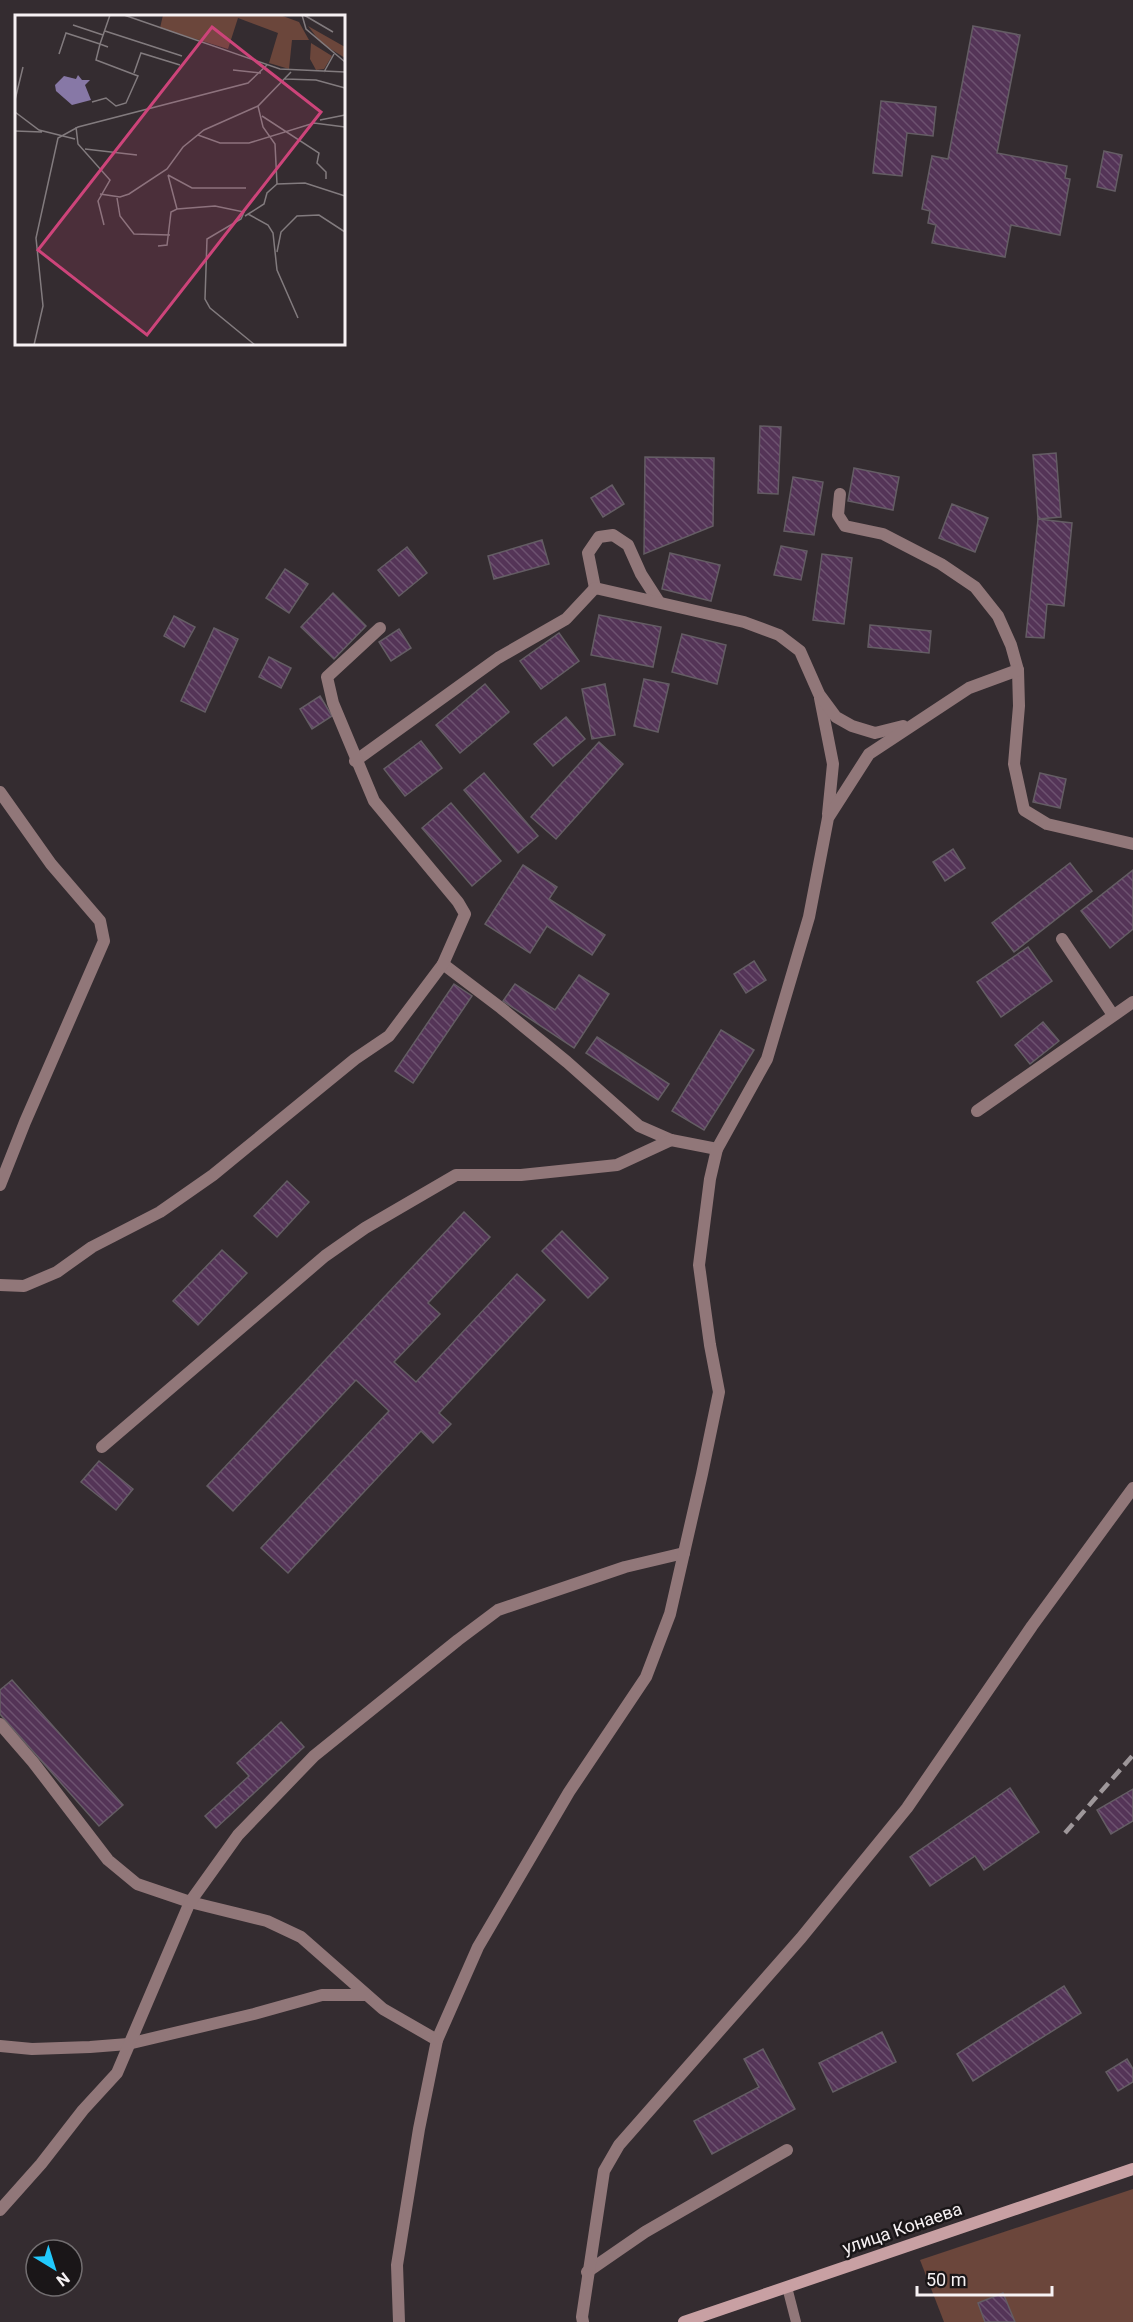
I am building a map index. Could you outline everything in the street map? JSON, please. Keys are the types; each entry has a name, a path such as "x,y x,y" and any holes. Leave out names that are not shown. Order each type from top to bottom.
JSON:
{"main road":[{"name":"улица Конаева","path":"684,2322 1133,2169"}],"street":[{"path":"840,494 838,515 845,526 883,534 941,564 975,587 998,616 1011,645 1018,670 1019,706 1014,764 1024,810 1047,824 1133,844"},
{"path":"594,588 588,553 599,537 613,535 628,545 641,574 659,602"},
{"path":"399,2322 397,2265 419,2129 437,2040 478,1947 569,1792 646,1677 670,1614 719,1392 699,1265 710,1179 717,1149 767,1059 809,917 828,818 833,764 819,694 800,651 779,635 744,622 594,588"},
{"path":"355,761 498,658 566,619 594,588"},
{"path":"0,1285 24,1286 57,1272 92,1247 160,1212 213,1174 355,1059 389,1036 443,964 465,914 458,902 374,801 355,761 333,703 327,677 380,628"},
{"path":"828,818 869,754 910,724 969,688 1018,670"},
{"path":"819,694 836,717 852,726 875,733 910,724"},
{"path":"0,792 51,864 100,921 104,941 0,1185"},
{"path":"1062,939 1113,1015"},
{"path":"443,964 526,1028 639,1126 671,1140 717,1149"},
{"path":"978,1112 1133,1002"},
{"path":"102,1447 325,1256 366,1228 456,1175 521,1175 617,1165 671,1140"},
{"path":"583,2322 587,2272 604,2171 620,2145 801,1938 907,1808 1032,1626 1133,1488"},
{"path":"0,2210 41,2164 83,2110 117,2073 190,1902 238,1834 314,1756 498,1610 625,1567 684,1554"},
{"path":"0,1724 33,1762 108,1860 137,1884 190,1902 267,1921 301,1937 383,2009 437,2040"},
{"path":"0,2046 32,2049 128,2044 322,1995 366,1995"},
{"path":"587,2272 645,2232 787,2150"}],"lane":[{"path":"787,2287 796,2322"}],"shaded area":[{"path":"1133,2189 1133,2322 944,2322 920,2260"}],"building":[{"path":"973,26 1020,35 997,153 1067,166 1065,178 1070,179 1060,235 1011,225 1005,257 932,243 936,225 928,223 930,211 922,209 932,156 948,159"},
{"path":"881,101 936,107 933,136 907,133 902,176 873,173"},
{"path":"1104,151 1122,155 1115,191 1097,187"},
{"path":"760,426 781,427 778,494 758,493"},
{"path":"1056,453 1061,517 1038,519 1033,455"},
{"path":"645,457 714,458 713,526 644,554"},
{"path":"854,468 899,477 893,510 848,501"},
{"path":"793,477 823,482 814,535 784,531"},
{"path":"612,485 624,504 603,517 591,498"},
{"path":"952,504 988,518 975,552 939,538"},
{"path":"1038,519 1072,523 1064,606 1047,604 1044,638 1026,637"},
{"path":"542,540 549,564 494,579 488,556"},
{"path":"781,546 807,551 801,580 774,575"},
{"path":"407,547 427,573 399,596 378,570"},
{"path":"670,553 720,565 711,601 662,589"},
{"path":"822,554 852,558 844,624 813,620"},
{"path":"285,569 308,584 289,613 266,598"},
{"path":"333,593 366,626 334,659 301,627"},
{"path":"599,615 661,627 653,667 591,655"},
{"path":"174,616 195,627 184,647 164,636"},
{"path":"870,625 931,631 929,653 868,647"},
{"path":"214,628 238,639 205,712 181,701"},
{"path":"399,629 411,648 391,661 379,642"},
{"path":"559,633 579,661 541,689 520,661"},
{"path":"682,634 726,645 717,684 672,672"},
{"path":"269,657 291,668 281,688 259,677"},
{"path":"644,679 669,684 658,732 634,726"},
{"path":"485,684 509,712 460,753 436,725"},
{"path":"605,684 615,735 592,739 582,689"},
{"path":"320,696 332,716 312,729 300,709"},
{"path":"566,717 585,739 553,766 534,744"},
{"path":"421,741 442,768 405,796 384,769"},
{"path":"599,742 623,764 556,839 531,817"},
{"path":"484,773 538,836 518,853 464,790"},
{"path":"1040,773 1066,779 1060,808 1033,802"},
{"path":"451,803 501,861 472,886 422,828"},
{"path":"953,849 965,868 945,881 933,862"},
{"path":"1070,863 1092,891 1014,952 992,923"},
{"path":"523,865 557,887 549,899 605,935 592,955 547,926 530,953 485,924"},
{"path":"1133,870 1133,929 1110,948 1081,911"},
{"path":"1028,947 1052,981 1001,1017 977,982"},
{"path":"754,961 766,980 746,993 734,974"},
{"path":"579,975 609,994 574,1048 503,1001 515,984 555,1010"},
{"path":"454,984 472,996 413,1083 395,1071"},
{"path":"1043,1022 1059,1041 1030,1064 1015,1045"},
{"path":"721,1030 754,1050 704,1130 672,1111"},
{"path":"597,1037 669,1084 658,1100 586,1053"},
{"path":"287,1181 309,1202 277,1237 254,1216"},
{"path":"464,1212 490,1237 428,1303 440,1314 394,1362 416,1382 517,1274 545,1300 439,1413 451,1424 433,1443 421,1431 288,1573 261,1548 389,1411 356,1380 233,1511 207,1486"},
{"path":"562,1231 608,1278 588,1298 542,1251"},
{"path":"222,1250 247,1273 198,1325 173,1301"},
{"path":"99,1461 133,1489 116,1510 81,1482"},
{"path":"12,1680 123,1805 99,1826 0,1714 0,1690"},
{"path":"281,1722 304,1747 216,1828 205,1816 249,1776 237,1763"},
{"path":"1010,1788 1039,1832 984,1870 975,1856 930,1886 910,1857"},
{"path":"1133,1789 1133,1821 1111,1834 1097,1810"},
{"path":"1064,1986 1081,2013 973,2081 957,2054"},
{"path":"882,2032 896,2062 833,2092 819,2063"},
{"path":"763,2049 795,2109 712,2154 694,2121 759,2087 744,2059"},
{"path":"1127,2059 1133,2069 1133,2082 1118,2091 1106,2072"},
{"path":"1003,2293 1015,2322 985,2322 978,2303"}],"railway":[{"path":"1065,1833 1133,1755"}]}
